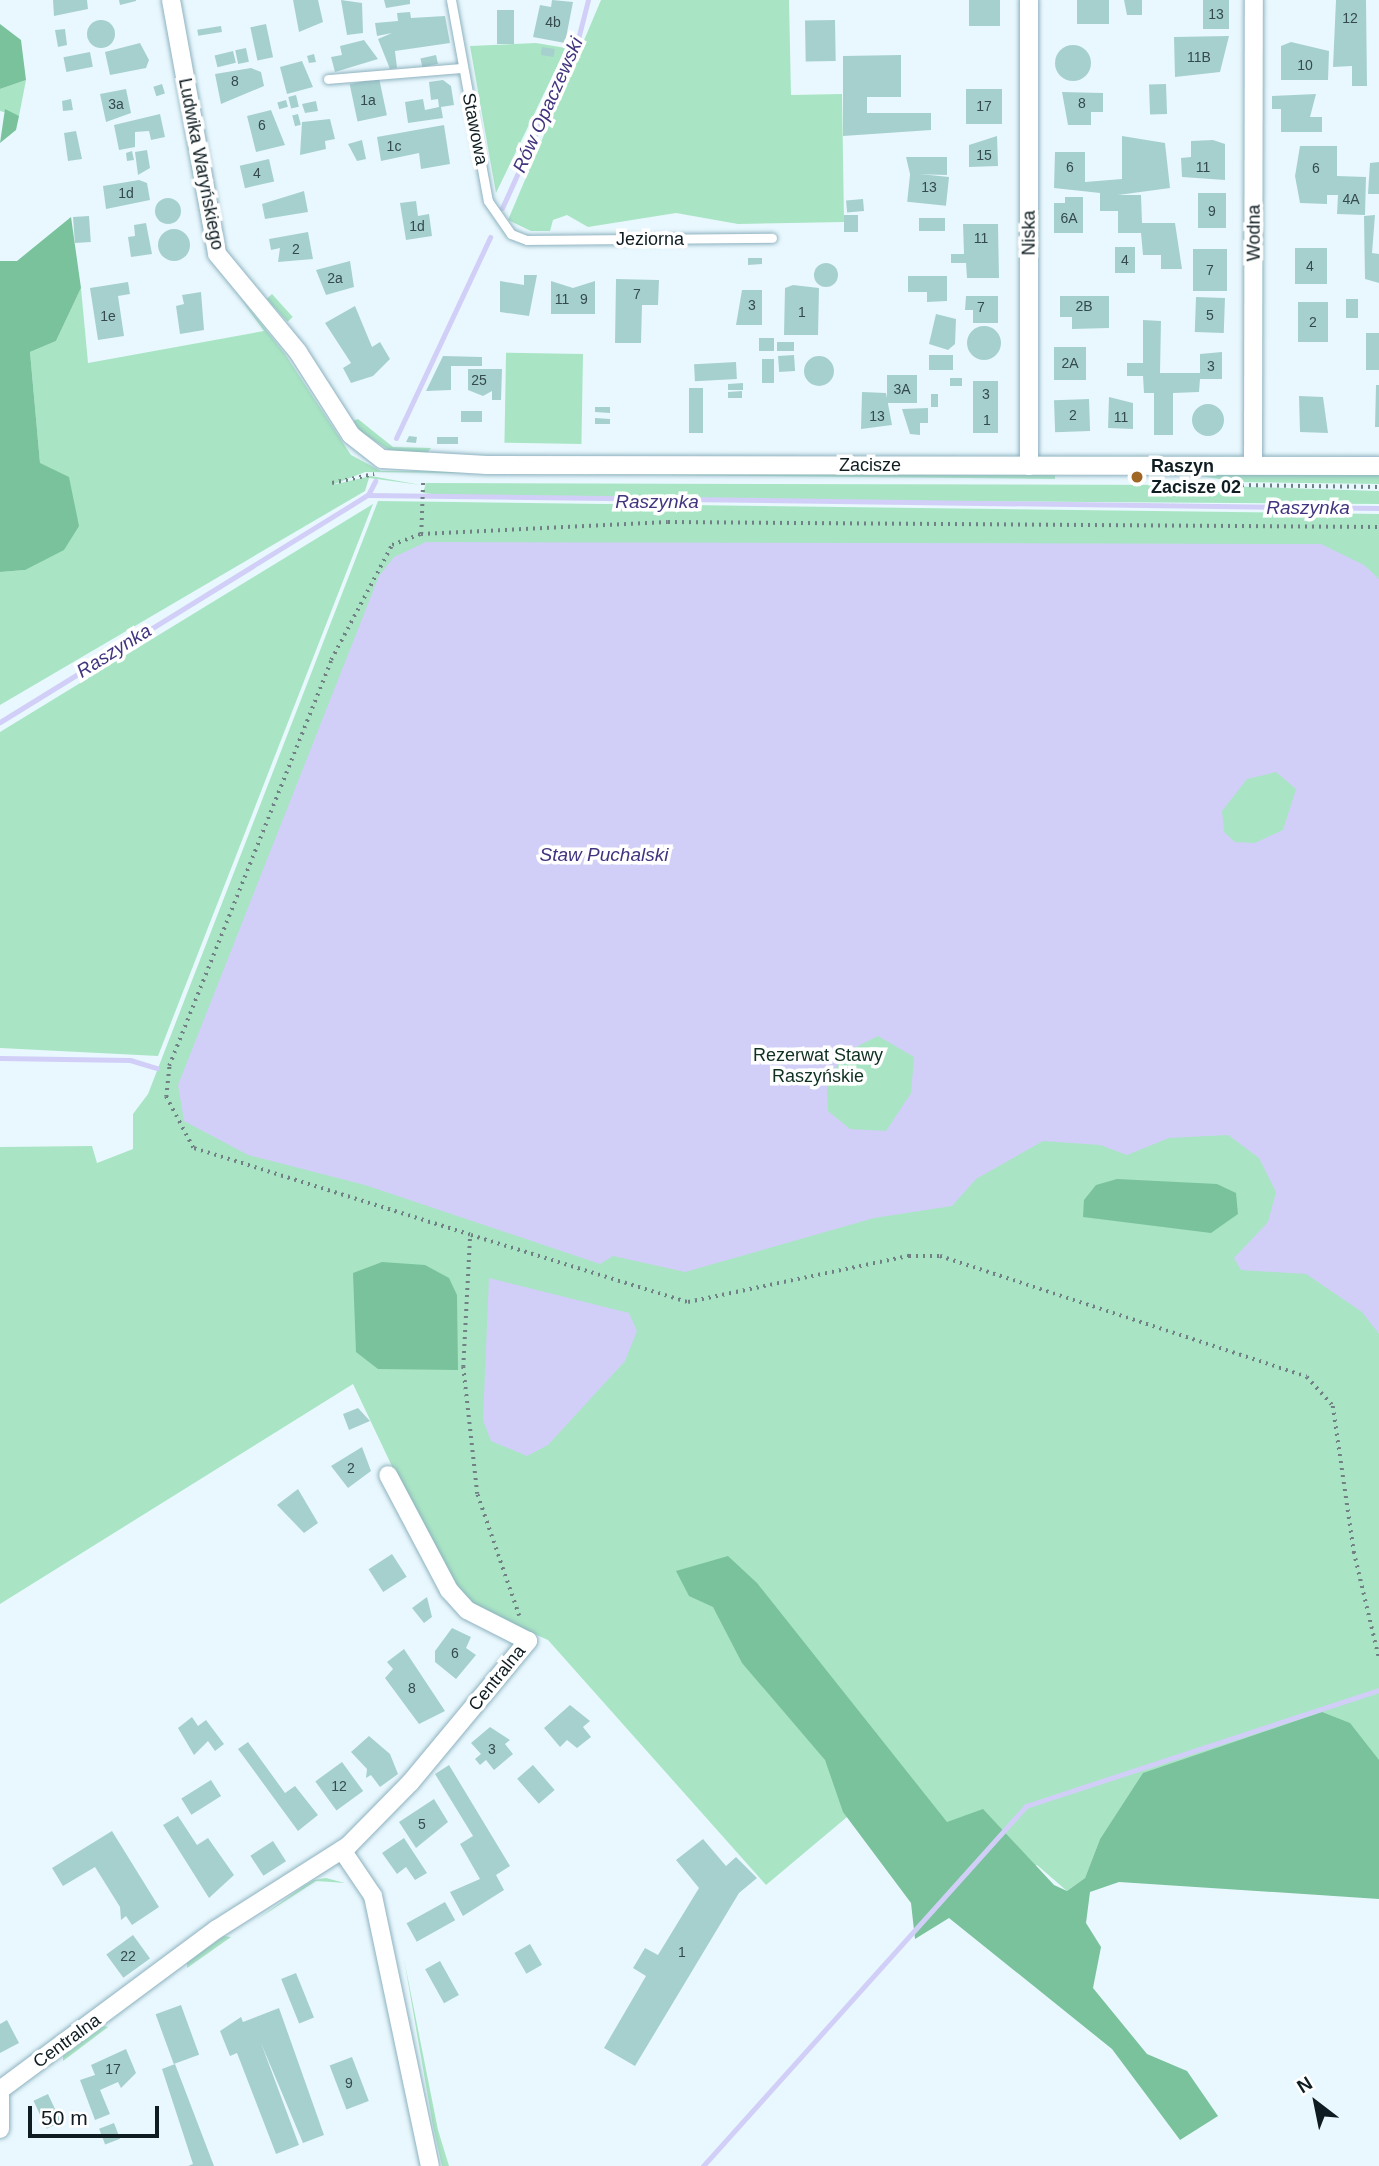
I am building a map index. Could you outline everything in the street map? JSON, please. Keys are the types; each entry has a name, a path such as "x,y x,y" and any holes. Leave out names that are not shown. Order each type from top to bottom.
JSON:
{"street":[{"name":"Ludwika Waryńskiego","path":"171,0 217,254 293,345 364,449"},
{"name":"Niska","path":"1028,466 1029,0"},
{"name":"Wodna","path":"1253,465 1254,0"},
{"name":"Zacisze","path":"364,449 415,465 1379,466"},
{"name":"Centralna","path":"0,2090 217,1929 342,1850 410,1783 528,1641 467,1609 449,1590 388,1475"},
{"path":"342,1850 373,1896 430,2166"},
{"path":"0,2096 0,2129"}],"lane":[{"name":"Stawowa","path":"451,0 488,201 495,218 527,240"},
{"path":"328,79 463,68"},
{"name":"Jeziorna","path":"527,240 772,238"}],"path":[{"path":"421,534 423,480"},
{"path":"1379,527 681,522 421,534 392,545 380,560 331,660 169,1066 166,1097 194,1148 688,1302 909,1255 940,1256 1307,1377 1333,1406 1379,1658"},
{"path":"470,1235 463,1367 477,1494 528,1641"}],"green space":[{"path":"601,0 789,0 791,95 842,94 844,222 738,224 676,213 588,227 567,215 553,220 550,231 531,231 508,220"},
{"path":"0,24 21,40 26,80 0,89"},
{"path":"536,43 566,48 496,193 470,46"},
{"path":"26,80 19,116 0,111 0,89"},
{"path":"5,109 19,116 16,130 0,143"},
{"path":"71,217 81,288 56,341 30,352 40,463 69,477 79,526 64,550 25,570 0,572 0,261 17,261"},
{"path":"81,288 88,363 264,331 238,295 285,354 351,455 381,471 1055,475 1055,479 365,472 332,485 371,476 421,485 369,478 365,491 0,705 0,572 25,570 40,463 30,352 56,341"},
{"path":"272,294 293,317 288,322 267,299"},
{"path":"506,353 583,354 581,444 504,443"},
{"path":"358,419 393,447 431,448 424,457 389,450 361,432 353,421"},
{"path":"1189,474 1379,474 1379,484 1237,482"},
{"path":"426,483 1188,485 1379,491 1379,504 466,498 423,493"},
{"name":"Rezerwat Stawy Raszyńskie","path":"378,501 1379,514 1379,1760 1135,1786 1100,1839 1085,1878 1067,1891 1037,1865 959,1895 878,1791 766,1885 548,1640 455,1599 353,1384 0,1604 0,1147 92,1146 97,1163 133,1149 133,1114 148,1094"},
{"path":"373,504 158,1056 0,1048 0,732"},
{"path":"1117,1179 1217,1184 1236,1193 1238,1214 1211,1233 1083,1217 1084,1200 1096,1185"},
{"path":"382,1262 425,1265 449,1278 457,1295 458,1370 378,1369 356,1352 353,1273"},
{"path":"728,1556 757,1583 947,1822 983,1809 1054,1885 1067,1891 1085,1878 1100,1839 1143,1773 1322,1712 1350,1723 1379,1760 1379,1899 1119,1882 1090,1892 1086,1923 1101,1947 1093,1988 1147,2054 1187,2071 1218,2116 1180,2140 1112,2049 949,1918 915,1939 911,1903 843,1812 825,1760 742,1663 713,1607 689,1596 676,1571"},
{"path":"326,1878 345,1883 316,1881 256,1920 314,1880"},
{"path":"224,1936 231,1937 187,1968 187,1963"},
{"path":"404,1959 438,2130 449,2166 442,2166 433,2126"},
{"path":"104,2026 108,2027 63,2061 63,2056"}],"water":[{"name":"Staw Puchalski","path":"426,542 1321,544 1364,565 1379,579 1379,1334 1362,1312 1306,1274 1241,1270 1234,1258 1268,1222 1276,1192 1259,1158 1228,1135 1169,1138 1127,1155 1100,1145 1043,1141 976,1179 952,1206 874,1218 685,1272 613,1256 600,1264 365,1185 248,1155 184,1121 178,1085 379,576 394,557","holes":["1276,772 1296,789 1283,830 1255,843 1235,842 1224,832 1222,811 1247,779","878,1036 914,1057 911,1093 886,1131 850,1129 828,1111 827,1088 842,1054"]},
{"path":"489,1278 629,1313 637,1331 625,1361 548,1445 527,1456 491,1441 483,1420"}],"building":[{"path":"53,0 87,0 88,9 54,16"},
{"path":"119,0 136,0 136,1 120,5"},
{"path":"293,0 318,0 323,22 299,32"},
{"path":"341,0 362,3 363,33 347,35"},
{"path":"384,0 410,0 410,4 386,8"},
{"path":"552,0 573,2 565,43 533,37 540,5 551,7"},
{"path":"969,0 1000,0 1000,26 969,26"},
{"path":"1077,0 1109,0 1109,24 1077,24"},
{"path":"1124,0 1142,0 1142,15 1127,15"},
{"path":"1203,0 1229,0 1229,29 1203,29"},
{"path":"1336,0 1366,0 1367,86 1352,86 1352,66 1333,67"},
{"path":"497,10 514,10 514,44 497,44"},
{"path":"410,12 411,18 445,16 450,43 395,51 397,68 390,69 378,39 392,33 377,36 375,23 398,21 397,13"},
{"path":"101,20 111,24 115,34 111,44 101,48 91,44 87,34 91,24"},
{"path":"835,20 836,61 806,62 805,21"},
{"path":"266,24 273,57 257,61 250,27"},
{"path":"221,26 222,32 198,36 197,30"},
{"path":"65,29 67,45 58,47 55,30"},
{"path":"1229,36 1220,72 1175,77 1174,37"},
{"path":"364,40 378,59 335,72 331,57 342,55 340,46"},
{"path":"1291,42 1329,51 1328,80 1281,80 1281,46"},
{"path":"140,43 149,60 146,68 110,75 105,52"},
{"path":"1073,45 1085,51 1091,63 1085,75 1073,81 1061,75 1055,63 1061,51"},
{"path":"542,47 555,49 554,57 541,55"},
{"path":"246,48 249,62 238,64 235,50"},
{"path":"233,51 236,63 217,67 215,56"},
{"path":"90,52 93,67 66,72 63,57"},
{"path":"314,54 316,62 309,63 307,56"},
{"path":"436,55 438,64 422,67 420,59"},
{"path":"901,55 901,97 867,97 867,113 931,113 931,130 843,136 843,56"},
{"path":"302,61 313,87 287,94 280,67"},
{"path":"251,68 261,72 264,86 221,104 215,74"},
{"path":"379,78 387,115 358,121 350,84"},
{"path":"443,80 451,86 454,105 441,107 443,118 408,123 405,102 423,99 425,110 439,107 438,99 431,100 429,82"},
{"path":"162,84 165,94 156,96 153,87"},
{"path":"1166,84 1167,114 1150,115 1149,85"},
{"path":"126,89 131,113 106,122 100,94"},
{"path":"966,89 1002,89 1002,124 966,124"},
{"path":"1062,92 1103,93 1103,112 1091,112 1091,125 1068,125"},
{"path":"1316,94 1310,117 1322,117 1322,132 1281,132 1281,109 1272,109 1272,96"},
{"path":"296,95 299,107 291,109 288,97"},
{"path":"71,99 73,110 63,111 62,101"},
{"path":"286,100 288,107 279,109 277,102"},
{"path":"316,101 318,111 305,113 302,104"},
{"path":"271,110 285,145 256,152 247,116"},
{"path":"160,114 165,137 151,140 149,131 135,132 135,147 119,150 114,125"},
{"path":"298,114 301,125 295,126 292,116"},
{"path":"330,119 335,139 325,141 326,149 300,155 302,122"},
{"path":"444,125 450,164 421,169 419,153 381,161 377,137"},
{"path":"76,131 82,159 68,161 64,133"},
{"path":"997,136 998,166 969,167 969,145"},
{"path":"1122,136 1165,143 1170,188 1118,195 1141,195 1142,223 1175,223 1182,269 1161,269 1161,255 1143,255 1141,233 1118,233 1118,211 1100,211 1100,193 1054,188 1055,152 1085,152 1085,182 1122,179"},
{"path":"362,140 366,159 357,161 348,144"},
{"path":"1213,140 1225,144 1225,180 1182,177 1181,158 1191,157 1191,141"},
{"path":"1300,146 1337,146 1337,176 1366,177 1365,215 1337,214 1338,195 1327,195 1327,204 1300,203 1295,176"},
{"path":"147,150 150,168 138,175 135,152"},
{"path":"132,151 134,160 127,161 126,153"},
{"path":"906,157 947,157 947,175 910,174"},
{"path":"269,159 274,181 245,188 240,166"},
{"path":"1379,162 1379,194 1368,194 1370,163"},
{"path":"910,173 949,177 946,206 907,202"},
{"path":"139,180 147,183 150,200 106,209 103,186"},
{"path":"304,191 308,212 265,219 262,204"},
{"path":"1198,193 1226,193 1226,228 1198,228"},
{"path":"1065,197 1083,197 1083,233 1054,233 1054,203 1065,203"},
{"path":"168,198 177,202 181,211 177,220 168,224 159,220 155,211 159,202"},
{"path":"863,199 864,211 847,212 846,200"},
{"path":"416,201 418,216 429,214 432,236 406,240 400,203"},
{"path":"844,215 858,215 858,232 844,232"},
{"path":"1375,215 1372,253 1379,254 1379,283 1365,279 1364,216"},
{"path":"89,216 91,242 75,243 73,217"},
{"path":"919,218 945,218 945,231 919,231"},
{"path":"146,223 152,254 131,257 128,237 135,236 134,225"},
{"path":"963,224 998,224 999,278 967,278 966,263 951,263 951,254 964,254"},
{"path":"174,229 185,234 190,245 185,256 174,261 163,256 158,245 163,234"},
{"path":"308,232 313,259 278,262 280,248 271,250 269,239"},
{"path":"1115,247 1135,247 1135,273 1115,273"},
{"path":"1295,248 1327,248 1327,284 1295,284"},
{"path":"1193,249 1227,249 1227,291 1193,291"},
{"path":"748,258 762,258 762,264 748,265"},
{"path":"350,261 354,287 326,295 316,270"},
{"path":"826,263 837,270 838,275 831,286 826,287 815,280 814,275 821,264"},
{"path":"524,275 537,275 529,316 500,312 500,281 524,285"},
{"path":"908,276 947,276 947,301 927,302 927,292 908,292"},
{"path":"616,279 659,280 658,305 642,305 641,343 615,343"},
{"path":"551,281 573,288 595,281 595,314 551,314"},
{"path":"128,282 130,294 118,296 124,336 98,340 90,288"},
{"path":"793,285 819,288 818,335 784,335 785,288"},
{"path":"742,290 762,290 762,325 736,325"},
{"path":"201,292 204,330 180,334 176,306 184,304 182,295"},
{"path":"966,296 998,296 998,323 973,323 973,310 965,310"},
{"path":"1060,296 1109,296 1109,328 1072,329 1072,317 1060,317"},
{"path":"1196,297 1225,298 1224,333 1195,332"},
{"path":"1346,299 1358,299 1358,318 1346,318"},
{"path":"1298,302 1328,302 1328,342 1298,342"},
{"path":"355,306 372,347 380,342 390,359 373,376 351,383 343,368 351,363 325,323"},
{"path":"936,314 956,319 955,344 948,350 929,344"},
{"path":"1143,320 1161,321 1160,373 1200,373 1200,354 1222,352 1222,379 1200,379 1199,392 1173,393 1173,435 1154,435 1154,393 1144,393 1143,376 1127,376 1127,363 1143,363"},
{"path":"984,326 996,331 1001,343 996,355 984,360 972,355 967,343 972,331"},
{"path":"1366,333 1379,333 1379,370 1366,370"},
{"path":"759,338 774,338 774,351 759,351"},
{"path":"777,342 794,342 794,351 777,351"},
{"path":"1054,347 1086,347 1086,380 1054,380"},
{"path":"794,355 795,371 779,372 778,356"},
{"path":"929,355 953,355 953,370 929,370"},
{"path":"443,356 482,357 482,366 451,366 451,390 426,391"},
{"path":"819,356 830,360 834,371 830,382 819,386 808,382 804,371 808,360"},
{"path":"762,359 774,359 774,383 762,383"},
{"path":"736,362 737,379 695,381 694,364"},
{"path":"468,369 502,369 501,400 492,400 492,391 483,396 468,390"},
{"path":"887,375 917,375 917,403 887,403"},
{"path":"950,378 962,378 962,386 950,386"},
{"path":"973,381 998,381 998,433 973,433"},
{"path":"743,383 743,390 728,390 728,384"},
{"path":"1376,385 1379,385 1379,427 1375,427"},
{"path":"689,388 703,388 703,433 689,433"},
{"path":"742,391 742,398 728,398 728,392"},
{"path":"862,392 886,393 892,425 861,429"},
{"path":"931,394 938,394 938,407 931,407"},
{"path":"1299,396 1323,397 1328,433 1300,432"},
{"path":"1109,397 1133,403 1133,429 1108,428"},
{"path":"1089,399 1090,431 1055,432 1054,400"},
{"path":"1208,404 1219,409 1224,420 1219,431 1208,436 1197,431 1192,420 1197,409"},
{"path":"595,407 610,407 610,413 595,412"},
{"path":"928,408 928,423 920,423 920,435 910,434 902,409"},
{"path":"461,411 482,411 482,422 461,422"},
{"path":"595,418 610,419 610,424 595,424"},
{"path":"409,436 417,437 416,443 406,442"},
{"path":"437,437 458,437 458,444 437,444"},
{"path":"358,1408 370,1421 349,1430 343,1414"},
{"path":"362,1447 371,1471 348,1488 331,1466"},
{"path":"298,1489 318,1523 304,1533 277,1505"},
{"path":"392,1554 407,1577 383,1592 369,1569"},
{"path":"427,1597 432,1617 424,1623 412,1608"},
{"path":"452,1628 471,1637 466,1648 476,1655 456,1679 435,1662 435,1651"},
{"path":"404,1649 445,1711 419,1724 385,1678 393,1669 387,1662"},
{"path":"570,1705 590,1721 583,1727 591,1737 577,1748 567,1740 560,1747 544,1728"},
{"path":"192,1717 198,1726 206,1720 224,1744 215,1751 208,1741 194,1755 178,1728"},
{"path":"490,1727 510,1740 505,1744 513,1754 494,1770 486,1760 480,1765 475,1759 481,1754 471,1743"},
{"path":"369,1736 390,1754 398,1774 380,1787 371,1775 366,1778 367,1769 351,1752"},
{"path":"248,1742 285,1793 295,1786 318,1815 298,1831 238,1749"},
{"path":"342,1762 363,1791 336,1811 315,1781"},
{"path":"449,1765 510,1866 496,1875 504,1890 463,1916 450,1892 480,1879 460,1844 473,1836 435,1774"},
{"path":"533,1765 555,1790 539,1804 517,1779"},
{"path":"211,1780 221,1796 191,1815 181,1799"},
{"path":"434,1799 448,1822 416,1848 399,1822"},
{"path":"178,1816 197,1845 208,1838 234,1875 209,1898 163,1825"},
{"path":"112,1831 159,1907 132,1925 126,1916 121,1920 120,1907 95,1867 63,1886 52,1868"},
{"path":"404,1838 427,1873 415,1880 406,1867 397,1874 382,1853"},
{"path":"703,1839 726,1866 736,1857 757,1878 739,1893 635,2066 604,2048 646,1976 633,1968 645,1948 658,1955 699,1888 676,1860"},
{"path":"273,1841 286,1861 263,1876 250,1856"},
{"path":"445,1902 455,1920 417,1942 407,1923"},
{"path":"133,1935 150,1958 123,1978 106,1954"},
{"path":"530,1944 542,1965 526,1974 514,1953"},
{"path":"440,1961 459,1995 444,2003 425,1969"},
{"path":"296,1973 314,2018 299,2023 281,1979"},
{"path":"181,2005 199,2055 174,2064 156,2014"},
{"path":"279,2008 324,2135 303,2143 261,2043 299,2145 276,2154 237,2053 230,2056 220,2031 241,2017 243,2022"},
{"path":"7,2020 19,2043 0,2053 0,2024"},
{"path":"126,2049 136,2073 121,2088 118,2082 100,2090 110,2114 95,2120 80,2080 95,2075 91,2065"},
{"path":"352,2057 369,2101 346,2109 330,2066"},
{"path":"175,2064 214,2166 188,2166 193,2164 162,2069"},
{"path":"48,2094 61,2122 47,2129 33,2101"},
{"path":"114,2123 120,2139 105,2145 99,2129"}],"waterway":[{"name":"Rów Opaczewski","path":"502,208 577,43 588,0"},
{"name":"Rów Opaczewski","path":"396,438 490,237"},
{"name":"Rów Opaczewski","path":"368,495 375,481"},
{"name":"Raszynka","path":"0,722 368,495 1379,508"},
{"path":"0,1058 130,1060 157,1068"},
{"path":"703,2166 1026,1806 1379,1690"}],"place":[{"name":"Raszyn Zacisze 02","path":"1137,477"}]}
